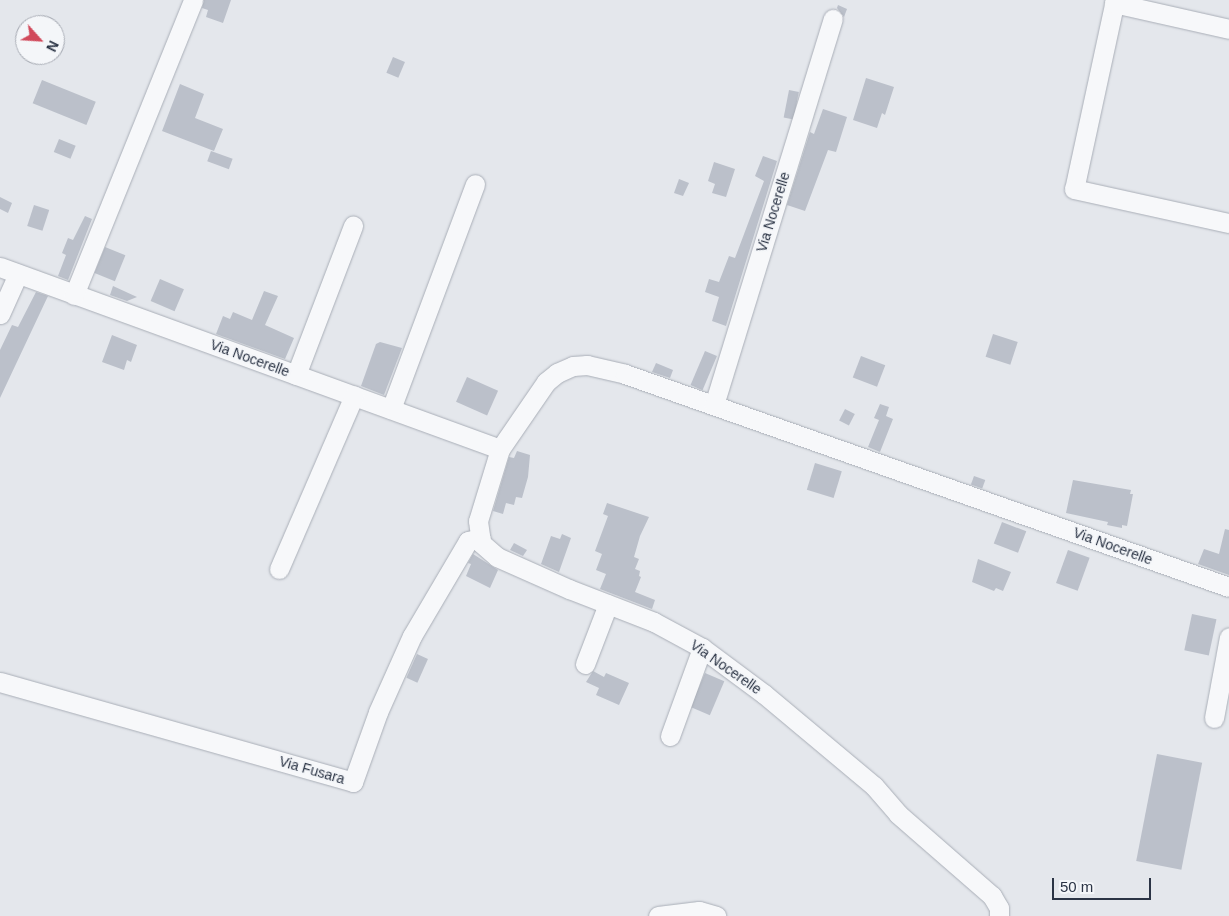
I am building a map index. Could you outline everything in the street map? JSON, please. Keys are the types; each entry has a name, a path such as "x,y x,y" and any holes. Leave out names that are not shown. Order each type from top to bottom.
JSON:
{"street":[{"path":"74,295 193,0"},
{"path":"1229,29 1114,2 1074,189 1229,223"},
{"name":"Via Nocerelle","path":"714,405 833,19"},
{"path":"391,409 475,184"},
{"path":"296,375 353,226"},
{"name":"Via Nocerelle","path":"0,267 500,449"},
{"path":"0,314 18,274"},
{"name":"Via Nocerelle","path":"999,916 999,908 992,896 898,814 874,786 764,694 702,648 654,622 497,557 481,542 478,521 500,449 546,382 557,372 572,366 587,365 625,374 1229,587"},
{"path":"279,569 354,396"},
{"name":"Via Fusara","path":"0,682 353,782 378,712 412,636 468,541 481,538"},
{"path":"586,664 608,604"},
{"path":"1214,718 1229,637"},
{"path":"670,736 702,648"},
{"path":"658,916 699,911 716,916"}],"building":[{"path":"204,0 231,0 223,23 206,17 208,10 202,8"},
{"path":"838,5 847,9 844,17 837,8"},
{"path":"393,57 405,62 398,78 386,73"},
{"path":"866,78 894,87 885,115 882,113 877,128 853,120"},
{"path":"42,80 96,102 86,125 33,103"},
{"path":"180,84 204,94 195,118 223,129 214,151 162,131"},
{"path":"789,90 799,92 793,119 784,117"},
{"path":"823,109 847,117 836,152 828,150 805,211 787,205 810,132 814,134"},
{"path":"59,139 76,146 70,159 54,152"},
{"path":"211,151 233,159 229,169 207,161"},
{"path":"763,156 777,161 726,326 712,321 719,297 705,292 709,279 719,282 729,256 735,258 764,181 755,176"},
{"path":"714,162 735,169 726,197 712,193 715,184 708,181"},
{"path":"679,179 689,183 683,196 674,193"},
{"path":"0,197 12,203 8,213 0,209"},
{"path":"34,205 49,210 42,231 27,226"},
{"path":"85,216 92,219 68,280 58,276 66,255 62,253 68,238 73,240"},
{"path":"105,247 125,255 115,281 95,273"},
{"path":"160,279 184,289 175,311 151,301"},
{"path":"113,286 137,297 127,301 110,295"},
{"path":"264,291 278,296 265,325 294,338 285,359 216,334 223,316 230,319 233,312 252,320"},
{"path":"36,292 48,296 0,398 0,350 12,325 18,327"},
{"path":"993,334 1018,342 1010,365 986,357"},
{"path":"112,335 137,345 131,362 127,360 124,370 102,362"},
{"path":"380,342 402,348 384,395 361,386 376,344"},
{"path":"705,351 717,356 703,390 691,385"},
{"path":"861,356 885,365 877,387 853,377"},
{"path":"656,363 673,370 670,378 652,372"},
{"path":"467,377 498,391 487,415 456,402"},
{"path":"880,404 889,407 886,416 893,419 880,452 868,447 879,420 874,418"},
{"path":"845,409 855,414 849,426 839,421"},
{"path":"517,451 530,455 528,477 522,498 516,497 514,505 506,503 503,514 493,511 509,457 514,458"},
{"path":"815,463 842,471 834,498 807,490"},
{"path":"974,476 985,480 982,489 971,484"},
{"path":"1073,480 1131,490 1130,494 1133,494 1127,526 1122,525 1122,528 1107,525 1108,522 1066,513"},
{"path":"607,503 649,517 640,536 634,557 639,559 635,569 640,571 639,576 641,577 635,592 655,600 652,609 600,589 606,574 596,570 602,554 595,551 608,516 603,514"},
{"path":"1002,522 1026,531 1018,553 994,543"},
{"path":"1225,529 1229,530 1229,575 1198,564 1204,549 1219,554"},
{"path":"562,534 571,538 559,572 541,564 551,536 560,539"},
{"path":"514,543 527,550 523,556 510,550"},
{"path":"1068,550 1090,558 1078,591 1056,583"},
{"path":"473,554 498,570 490,588 466,576 471,564 468,563"},
{"path":"978,559 1011,572 1003,591 996,588 994,591 972,582"},
{"path":"1192,614 1216,619 1209,655 1184,650"},
{"path":"417,654 428,659 417,683 406,678"},
{"path":"593,671 604,677 606,673 629,683 619,705 596,695 599,688 586,682"},
{"path":"705,673 724,681 710,715 691,707"},
{"path":"1157,754 1202,763 1181,870 1136,861"}]}
